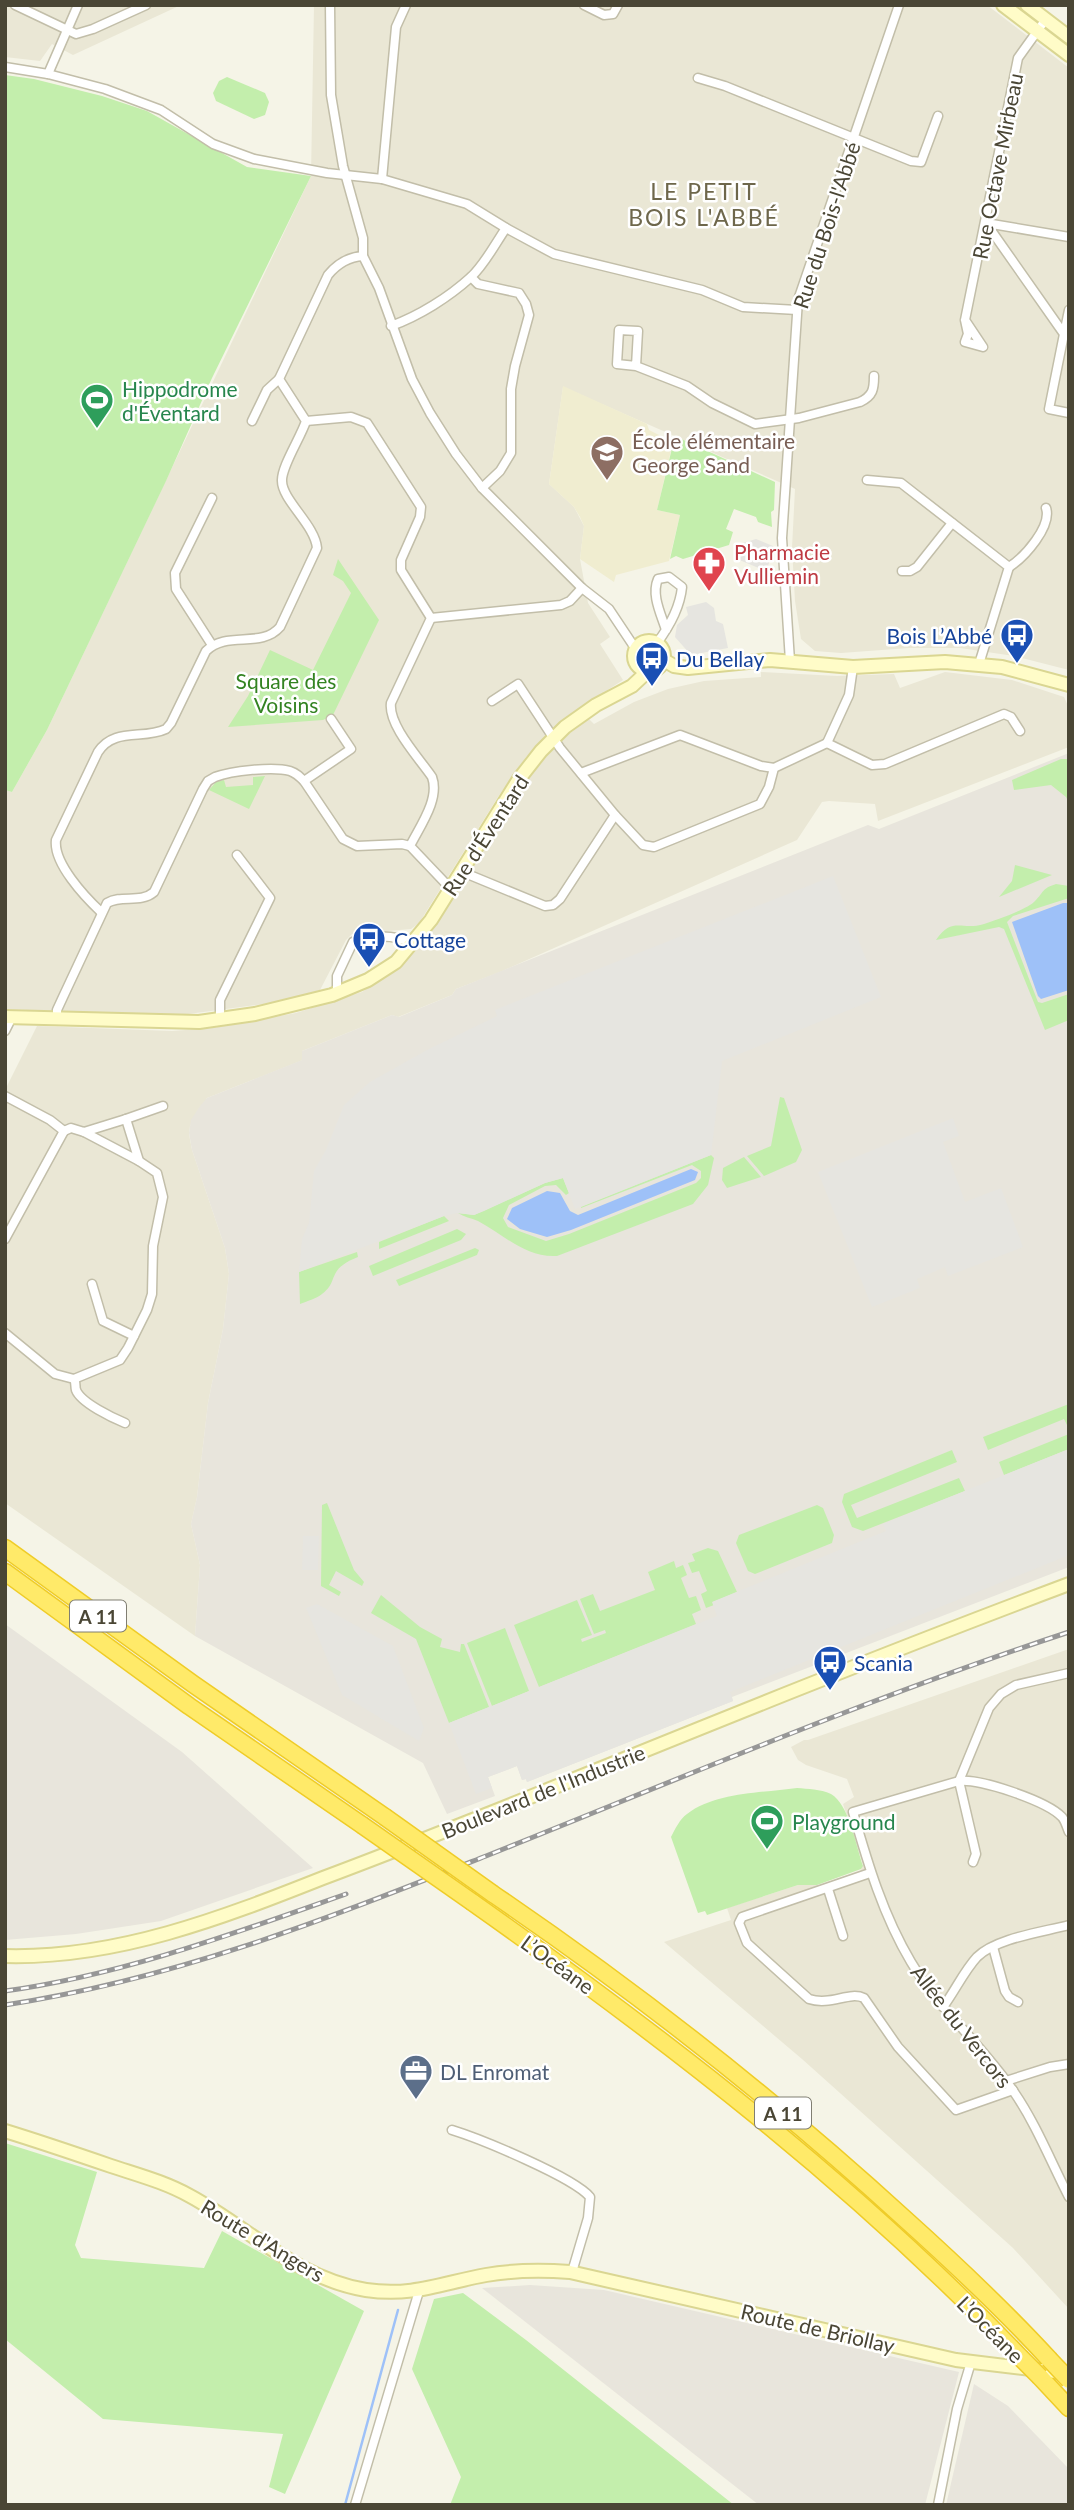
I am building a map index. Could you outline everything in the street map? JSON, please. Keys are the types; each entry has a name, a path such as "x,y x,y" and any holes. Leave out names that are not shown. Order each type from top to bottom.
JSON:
{"highway":[{"name":"L’Océane","path":"5,1548 629,1991 708,2052 830,2152 949,2258 1069,2380"},
{"name":"L’Océane","path":"5,1572 189,1706 472,1902 628,2015 781,2136 877,2218 1069,2408"}],"street":[{"path":"15,5 76,34 146,5"},
{"path":"48,74 78,5"},
{"path":"330,5 331,95 346,175 363,238 363,256 379,288 412,379 429,412 482,488 582,587 609,609 635,648 634,659 641,674 656,670 664,660 663,648 657,643 645,641 635,648"},
{"path":"382,179 396,27 406,5"},
{"path":"584,5 604,15 613,14 618,5"},
{"name":"Rue du Bois-l'Abbé","path":"790,662 782,538 800,291 899,5"},
{"path":"1003,5 1037,32 1067,50"},
{"path":"1027,5 1069,37"},
{"name":"Rue Octave Mirbeau","path":"965,320 1018,58 1046,19"},
{"path":"5,67 48,74 105,89 161,110 213,144 244,156 382,179 467,204 554,254 702,290 743,307 797,310"},
{"path":"698,78 920,162 938,116"},
{"path":"986,223 1069,237"},
{"path":"986,223 1063,334"},
{"path":"391,326 436,302 471,277 506,228"},
{"path":"252,421 267,390 279,379 328,275 341,262 363,256"},
{"path":"471,277 478,284 519,293 529,315 511,389 511,453 500,471 482,488"},
{"path":"1069,310 1049,409 1069,412"},
{"path":"636,366 638,331 620,330 617,364 636,366 687,386 712,403 749,422 761,425 865,400 874,389 874,376"},
{"path":"279,379 306,421"},
{"path":"306,421 351,417 367,423 419,501 420,517 401,560 401,570 431,618"},
{"path":"102,912 86,897 57,856 56,840 102,745 117,736 166,729 206,651 212,645 223,640 263,637 275,633 280,627 315,555 316,542 313,535 283,487 282,481 306,421"},
{"path":"867,480 901,483 1009,567"},
{"path":"212,499 175,573 174,581 176,589 212,645"},
{"path":"979,664 1009,567 1018,561 1046,526 1046,508"},
{"path":"902,571 917,567 952,523"},
{"path":"657,643 666,629 681,596 682,587 669,577 659,579 655,587 666,629"},
{"path":"431,618 561,605 570,601 582,587"},
{"path":"410,846 433,799 435,784 393,721 390,709 431,618"},
{"path":"664,660 677,667 688,668 770,660 853,667 912,662 979,664 1069,685"},
{"path":"581,773 680,735 761,766 774,768 827,743 849,695 853,667"},
{"name":"Rue d'Éventard","path":"9,1017 180,1023 255,1014 337,993 361,983 396,962 431,920 519,779 554,738 596,705 632,686 641,674"},
{"path":"492,701 518,684 581,773 643,845 654,847 760,804 769,787 774,768"},
{"path":"827,743 872,765 884,764 1004,714 1011,717 1020,731"},
{"path":"304,781 351,749 331,719"},
{"path":"57,1018 57,1010 102,912 113,900 142,898 154,892 208,781 223,774 280,769 297,774 343,839 351,845 410,846 450,888"},
{"path":"460,872 545,906 553,905 560,899 615,815"},
{"path":"220,1019 220,1000 270,898 237,855"},
{"path":"337,993 337,976 353,942 364,938 391,937 411,943"},
{"path":"5,1031 9,1017"},
{"path":"5,1097 64,1130"},
{"path":"84,1132 163,1106"},
{"path":"127,1119 139,1161"},
{"path":"5,1239 8,1228 64,1130 71,1128 84,1132 157,1173 163,1197 152,1253 152,1294 134,1336 120,1360 75,1379 55,1374 5,1333"},
{"path":"92,1284 103,1321 134,1336"},
{"path":"75,1379 76,1390 83,1399 106,1415 125,1423"},
{"name":"Boulevard de l'Industrie","path":"5,1956 56,1954 109,1947 144,1940 212,1920 1069,1584"},
{"path":"974,1862 976,1854 959,1781 989,1708 996,1698 1016,1685 1069,1673"},
{"path":"959,1781 984,1783 1038,1803 1066,1816 1069,1832"},
{"name":"Allée du Vercors","path":"959,1781 853,1812 870,1873 891,1924 911,1962 943,2007 1013,2090 1069,2197"},
{"path":"870,1873 742,1917 739,1923 744,1938 809,1999 819,2002 856,1995 864,1998 898,2047 956,2110 1013,2090"},
{"path":"828,1889 843,1936"},
{"path":"943,2007 976,1958 993,1947 1069,1926"},
{"path":"993,1947 1005,1992 1018,2002"},
{"path":"1006,2081 1069,2064"},
{"path":"452,2130 481,2140 583,2188 590,2197 588,2218 571,2272"},
{"name":"Route d'Angers","path":"5,2131 179,2190 215,2210 271,2250 331,2281 384,2292 419,2291 504,2272 571,2272"},
{"name":"Route de Briollay","path":"571,2272 971,2362 1069,2374"},
{"path":"355,2505 419,2291"},
{"path":"938,2505 957,2409 971,2362"}],"shaded area":[{"path":"5,5 181,5 73,55 52,44 40,61 5,57"},
{"path":"314,5 987,5 1069,68 1069,670 1014,656 960,648 909,648 841,653 815,651 801,639 795,601 792,548 795,489 563,387 549,484 574,507 584,526 580,559 588,603 610,637 600,644 623,680 563,719 526,757 419,923 411,929 352,934 346,940 320,990 272,1003 173,1016 5,1009 5,790 12,792 47,730 311,176"},
{"name":"École élémentaire George Sand","path":"563,386 647,424 649,430 673,442 657,510 680,515 669,561 616,575 614,582 580,559 584,526 574,507 549,484"},
{"path":"756,539 773,546 766,571 737,559 743,543"},
{"path":"706,602 714,608 716,621 723,624 728,648 691,655 675,637 677,625 688,615 686,607"},
{"path":"761,672 837,676 894,674 900,688 945,672 1012,680 1064,697 1069,708 1069,747 878,821 875,804 822,802 797,840 456,989 452,995 398,1017 392,1015 302,1051 303,1060 207,1098 190,1126 189,1134 225,1248 229,1274 223,1329 208,1403 197,1497 191,1524 200,1565 195,1636 5,1503 5,1090 37,1026 172,1031 212,1028 296,1013 362,992 388,976 420,946 525,783 569,734 589,719 594,724 634,702 668,689 704,681 761,677"},
{"path":"1069,753 1069,1567 732,1697 733,1701 527,1782 526,1779 522,1780 517,1766 488,1777 495,1796 447,1814 423,1763 195,1636 200,1565 191,1524 197,1497 208,1403 223,1329 229,1274 225,1248 192,1150 189,1133 191,1120 207,1098 302,1060 302,1051 392,1015 399,1017 452,995 456,989 868,825 879,829"},
{"path":"833,876 881,997 722,1061 711,1155 575,1209 563,1178 545,1183 474,1215 457,1213 444,1216 299,1272 302,1239 309,1223 314,1171 326,1150 344,1105 370,1082 427,1050 497,1016 495,1010"},
{"path":"953,1118 959,1136 943,1142 965,1202 1001,1188 1023,1247 948,1276 945,1267 917,1279 920,1288 872,1307 818,1172"},
{"path":"1069,1449 1069,1555 730,1692 733,1701 527,1782 526,1779 522,1780 517,1766 488,1777 492,1788 476,1794 449,1723 717,1616 712,1602 886,1531 883,1524"},
{"path":"303,1536 319,1536 318,1570 302,1570"},
{"path":"317,1604 393,1646 424,1728 419,1741 342,1695 306,1608"},
{"path":"5,1624 182,1752 313,1868 161,1921 76,1934 5,1940"},
{"path":"1069,1649 1069,2309 1013,2248 802,2059 664,1942 731,1920 727,1908 798,1885 819,1885 860,1871 863,1865 843,1804 854,1797 847,1779 806,1765 798,1760 791,1747 804,1740"},
{"path":"530,2285 604,2290 959,2372 925,2505 759,2505 482,2288"},
{"path":"974,2384 1008,2406 1069,2469 1069,2505 946,2505"}],"green space":[{"name":"Hippodrome d'Éventard","path":"5,75 34,79 102,96 147,111 247,167 311,176 212,378 47,730 12,792 5,790"},
{"path":"227,77 265,93 269,102 265,115 254,119 216,101 213,93 219,81"},
{"path":"675,436 775,482 772,527 758,522 756,517 734,509 726,529 733,532 729,545 683,559 676,556 670,559 680,515 657,510"},
{"name":"Square des Voisins","path":"338,559 379,620 333,715 323,720 228,727 248,696 270,650 313,670 351,593 343,581 333,575"},
{"path":"1061,759 1069,759 1069,803 1066,797 1051,785 1014,790 1012,780"},
{"path":"265,776 249,809 209,790 216,782 224,780 226,787 253,785 253,777"},
{"path":"1015,865 1052,875 999,897 1012,881"},
{"path":"1056,884 1069,886 1069,898 1013,916 1007,922 1038,1002 1069,994 1069,1020 1045,1030 1004,929 999,927 936,940 952,926 976,926 1019,911 1031,904 1045,889"},
{"path":"780,1097 784,1098 802,1150 796,1162 764,1176 747,1156 771,1146"},
{"path":"711,1155 714,1158 708,1185 693,1204 557,1256 546,1256 525,1249 478,1221 458,1213 474,1215 545,1183 563,1178 569,1193 566,1195 556,1185 545,1186 509,1205 503,1218 508,1227 546,1241 696,1183 701,1178 701,1171 692,1165 581,1208"},
{"path":"744,1157 761,1177 727,1188 722,1180 723,1168"},
{"path":"444,1216 449,1221 379,1249 379,1242"},
{"path":"457,1229 466,1234 461,1240 373,1276 369,1266"},
{"path":"475,1248 479,1250 477,1255 399,1286 396,1280"},
{"path":"357,1252 358,1257 341,1266 327,1289 317,1297 300,1304 299,1272"},
{"path":"1069,1404 1069,1429 1064,1419 988,1450 983,1437"},
{"path":"1069,1434 1069,1449 1004,1475 999,1462"},
{"path":"952,1450 957,1462 851,1505 857,1518 959,1478 965,1491 863,1531 852,1527 842,1502 844,1494"},
{"path":"327,1503 354,1570 364,1582 362,1586 336,1571 329,1585 341,1592 339,1596 321,1586 322,1505"},
{"path":"817,1505 823,1508 834,1535 832,1543 755,1574 748,1571 736,1543 739,1535"},
{"path":"708,1548 718,1551 737,1592 713,1602 714,1605 706,1608 701,1594 707,1591 699,1571 692,1573 688,1563 695,1561 692,1554"},
{"path":"674,1561 676,1568 683,1565 687,1575 681,1578 689,1598 696,1596 701,1610 692,1614 696,1624 539,1687 514,1625 577,1600 592,1635 581,1639 582,1642 606,1633 605,1630 594,1634 580,1599 593,1594 600,1611 655,1590 648,1572"},
{"path":"381,1595 420,1627 442,1639 440,1647 460,1652 461,1644 464,1644 489,1707 449,1723 416,1639 371,1613"},
{"path":"505,1628 529,1691 492,1706 467,1643"},
{"name":"Playground","path":"797,1788 823,1791 837,1799 851,1826 863,1866 861,1869 817,1885 798,1885 707,1915 705,1911 698,1913 671,1837 682,1819 699,1807 725,1797"},
{"path":"5,2143 97,2172 75,2245 81,2258 204,2268 222,2231 364,2311 285,2494 269,2487 283,2434 103,2419 5,2339"},
{"path":"463,2293 734,2505 450,2505 461,2477 412,2369 434,2299"}],"water":[{"path":"1069,903 1069,990 1041,999 1012,922"},
{"path":"691,1169 698,1172 695,1180 547,1237 520,1229 507,1219 512,1208 547,1191 560,1193 570,1211 578,1215"}],"waterway":[{"path":"345,2505 398,2310"}],"railway":[{"path":"5,2005 130,1980 309,1924 848,1711 1069,1632"},
{"path":"5,1991 135,1964 346,1894"}],"place":[{"name":"Hippodrome d'Éventard","path":"97,430"},
{"name":"École élémentaire George Sand","path":"607,482"},
{"name":"Pharmacie Vulliemin","path":"709,593"},
{"name":"Bois L’Abbé","path":"1017,665"},
{"name":"Du Bellay","path":"652,688"},
{"name":"Cottage","path":"369,969"},
{"name":"Scania","path":"830,1692"},
{"name":"Playground","path":"767,1851"},
{"name":"DL Enromat","path":"416,2101"}],"district":[{"name":"LE PETIT BOIS L'ABBÉ","path":"704,204"}]}
